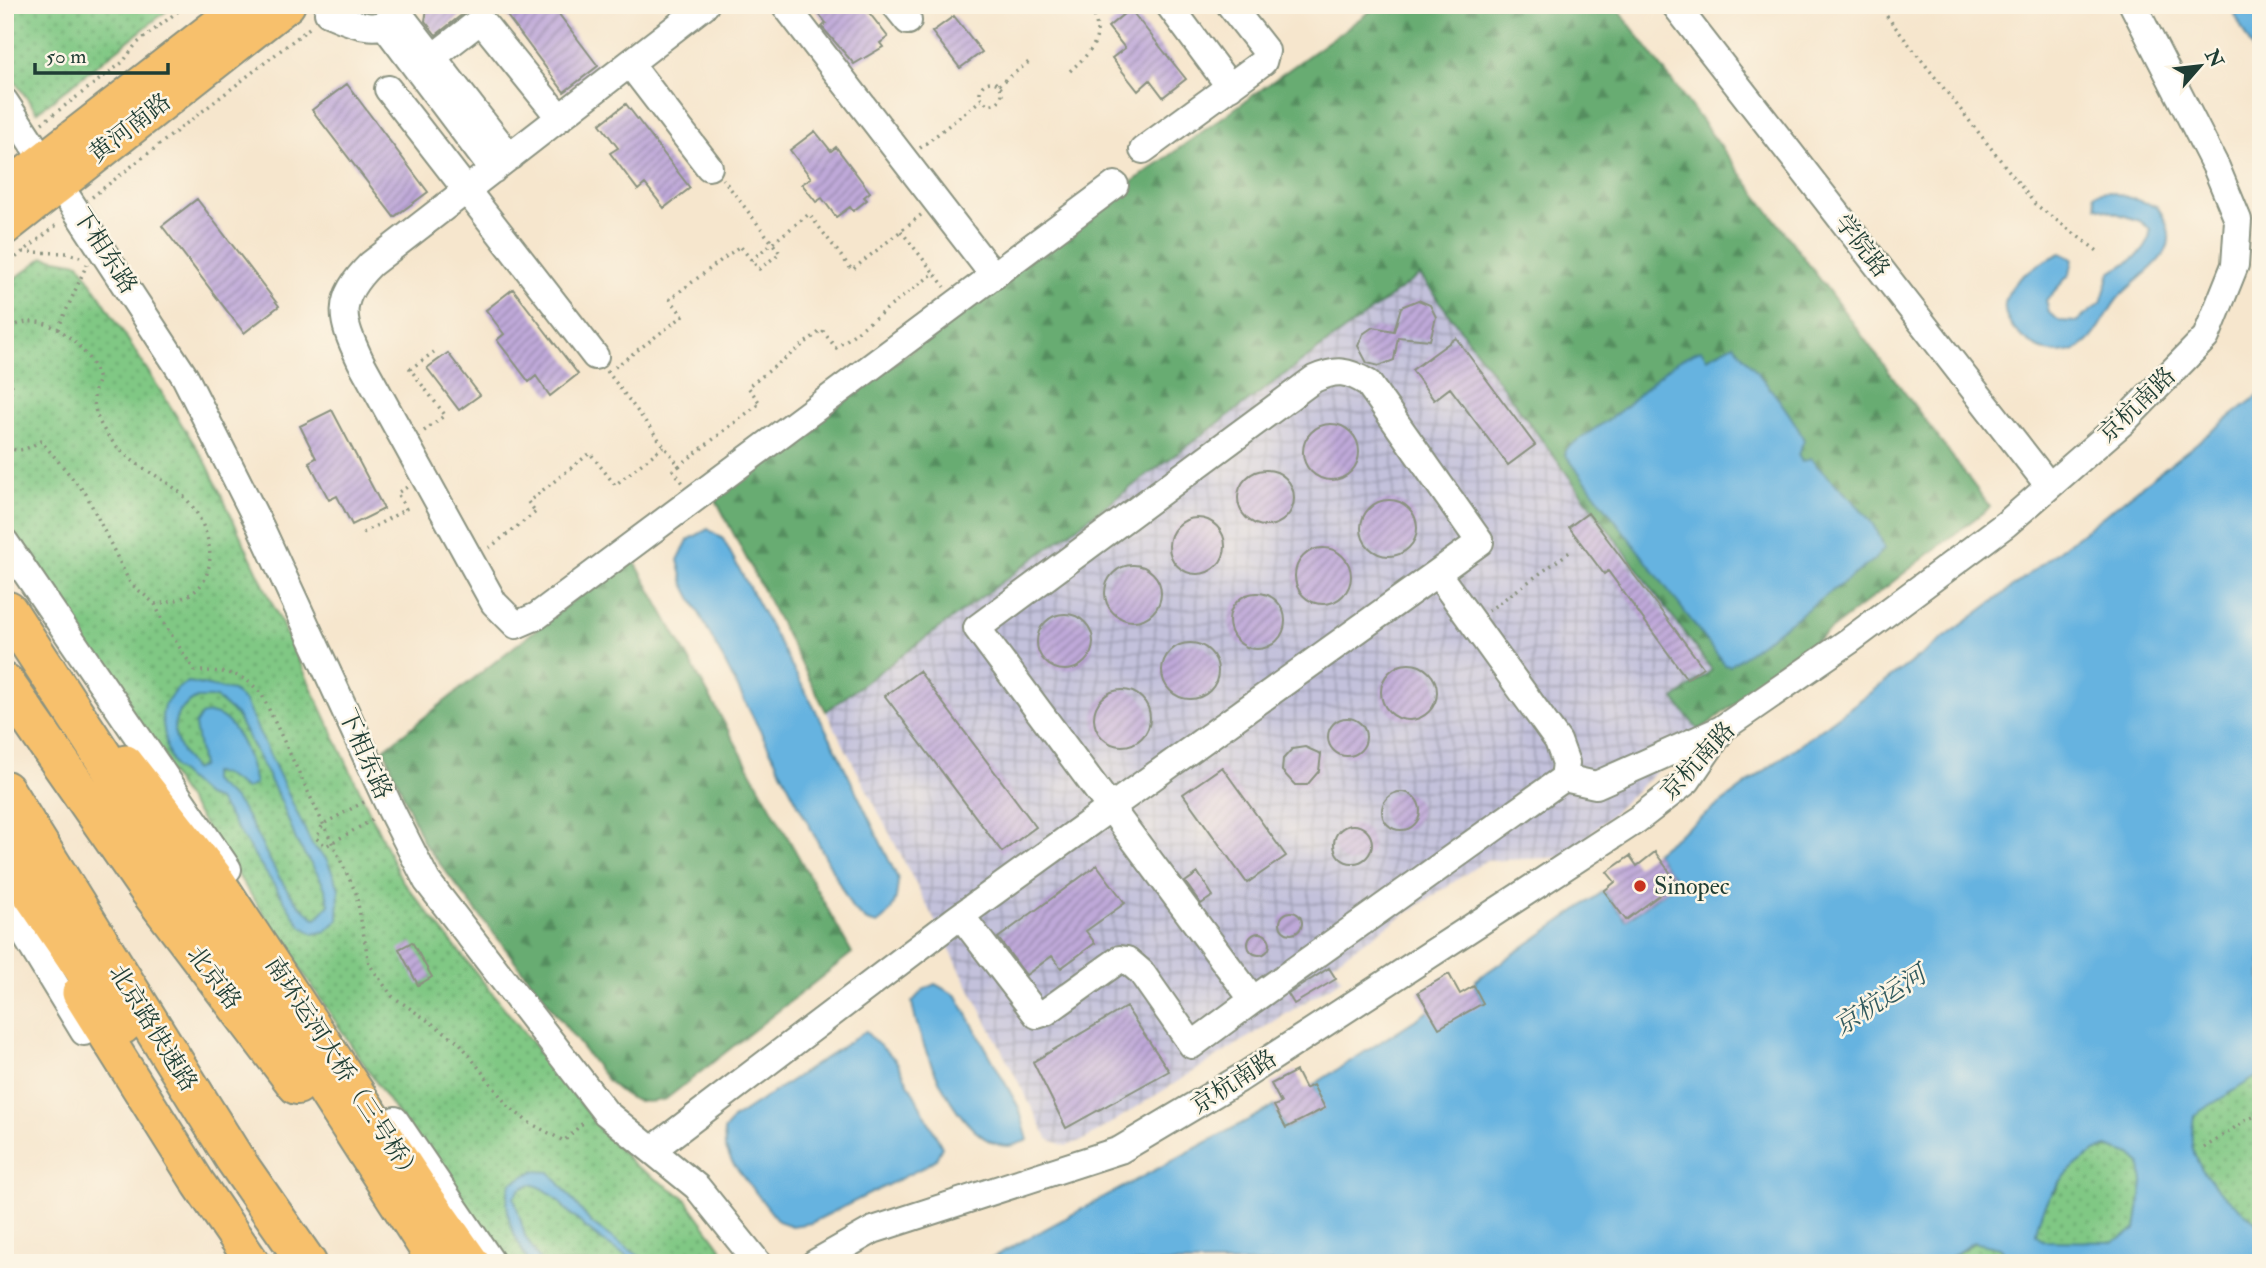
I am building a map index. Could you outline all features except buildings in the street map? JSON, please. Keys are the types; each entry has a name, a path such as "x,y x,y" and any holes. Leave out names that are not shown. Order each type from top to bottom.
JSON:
{"highway":[{"path":"7,608 145,821 216,882 438,1263"},
{"name":"北京路","path":"5,683 146,886 230,1000 438,1263"},
{"name":"北京路快速路","path":"11,799 234,1157 307,1263"},
{"path":"5,855 286,1263"}],"main road":[{"name":"黄河南路","path":"5,228 52,171 242,5"},
{"name":"黄河南路","path":"5,189 52,171 288,5"},
{"path":"5,855 60,979 253,1263"},
{"name":"南环运河大桥（三号桥）","path":"216,882 473,1263"}],"street":[{"path":"785,5 994,275"},
{"path":"1169,5 1230,87"},
{"path":"1143,150 1230,87 1266,57 1266,51 1230,5"},
{"name":"学院路","path":"1675,5 2049,486"},
{"name":"京杭南路","path":"815,1263 873,1230 1120,1150 1164,1127 1638,820 1687,781 1723,729 1883,616 2006,524 2123,422 2206,337 2235,265 2238,220 2216,167 2133,5"},
{"path":"697,8 630,64 371,264 350,286 345,325 350,340 494,603 516,625 537,616 1115,185"},
{"path":"328,13 353,23 394,14"},
{"path":"394,14 433,57 501,163"},
{"path":"394,14 501,163"},
{"path":"433,57 478,23 484,24 560,118"},
{"path":"630,64 709,167"},
{"path":"388,89 602,364"},
{"name":"下相东路","path":"5,102 185,377 267,539 391,810 427,881 601,1106 697,1188 758,1263"},
{"path":"652,1150 961,916 1111,807 1480,542 1368,383 1349,371 1333,371 1314,379 977,628 1111,807 1253,1000"},
{"path":"5,542 216,882 492,1263"},
{"path":"961,916 1037,1015 1046,1012 1120,960 1127,960 1141,972 1192,1045 1564,778 1566,762 1558,741 1437,573"},
{"path":"1564,778 1596,785 1723,729"},
{"path":"5,902 60,979 233,1263"}],"path":[{"path":"5,266 52,171 123,62 136,44 186,5"},
{"path":"1070,71 1091,52 1099,33 1090,5"},
{"path":"1878,5 2035,204 2100,253"},
{"path":"52,171 328,13"},
{"path":"999,85 1030,62"},
{"path":"904,159 981,100 982,85 988,82 999,85"},
{"path":"981,100 991,104 998,102 1002,92 999,85"},
{"path":"679,466 602,364 683,316 670,299 740,246 759,269 780,253 714,167 709,167"},
{"path":"751,260 809,214 852,270 937,202"},
{"path":"901,231 957,303"},
{"path":"58,329 88,262"},
{"path":"695,499 673,470 760,403 748,387 822,330 836,348 933,273"},
{"path":"5,332 37,321 58,329 74,341 99,377 94,403 98,422 105,432 121,452 157,474 188,499 209,540 210,565 206,580 188,597 153,603"},
{"path":"406,444 445,415 410,369 433,352"},
{"path":"5,373 11,378 12,390 5,408"},
{"path":"5,445 12,450 22,450 41,442 86,494 130,583 153,603 195,671 241,675 255,686 334,843 356,893 369,964 392,996 459,1042 508,1106 552,1136 564,1141 601,1106"},
{"path":"472,562 536,512 528,502 590,453 615,485 664,446"},
{"path":"363,533 406,509 397,493 424,477"},
{"path":"204,545 209,540"},
{"path":"1472,623 1572,551"},
{"path":"153,603 155,596"},
{"path":"369,800 323,824 316,838 321,845 334,843 377,817"},
{"path":"2204,1148 2246,1120 2261,1114"}],"shaded area":[{"path":"1420,275 1712,670 1699,731 1566,857 1485,861 1332,963 1342,979 1084,1140 1066,1146 1048,1139 826,711"}],"green space":[{"path":"5,5 174,5 37,112 5,68"},
{"path":"1379,5 1615,5 1990,507 1699,731 1674,699 1712,670 1420,275 826,711 716,500 1128,185"},
{"path":"44,257 79,263 207,464 401,879 601,1129 634,1165 684,1197 732,1263 501,1263 478,1235 5,526 5,286"},
{"path":"631,555 852,953 666,1099 648,1102 628,1097 608,1081 423,842 384,749"},
{"path":"2261,1070 2261,1263 1942,1263 2056,1191 2065,1174 2090,1154 2108,1148 2117,1149"}],"water":[{"path":"2230,5 2261,5 2261,66"},
{"path":"2107,191 2157,206 2168,227 2166,250 2157,263 2113,304 2089,341 2069,352 2056,353 2042,349 2022,337 2010,323 2005,310 2006,298 2022,277 2061,253 2073,259 2070,274 2046,300 2049,313 2060,321 2076,322 2101,303 2110,273 2138,256 2147,245 2150,229 2140,221 2097,207 2094,194"},
{"path":"1734,344 1781,402 1797,427 1804,440 1798,455 1802,462 1811,459 1853,501 1872,523 1884,549 1874,560 1730,666 1725,665 1565,454 1567,448 1619,412 1679,360 1701,350 1707,358"},
{"name":"京杭运河","path":"2261,393 2261,1074 2194,1115 2192,1143 2195,1156 2209,1179 2229,1200 2261,1226 2261,1263 2014,1263 2000,1248 1973,1242 1942,1263 982,1263 1274,1106 1286,1128 1324,1108 1313,1085 1429,1011 1483,1003 1474,986 1476,980 1604,891 1626,920 1677,882 1655,852 2002,595","holes":["2107,1147 2131,1155 2141,1164 2143,1183 2136,1229 2113,1242 2044,1241 2036,1234 2044,1207 2070,1170"]},
{"path":"708,529 723,539 831,739 898,879 894,904 888,915 877,924 867,921 852,908 684,584 678,560 688,540"},
{"path":"188,682 233,691 245,702 312,845 327,860 339,888 338,920 326,931 314,934 301,926 218,800 206,796 174,767 167,749 162,717 164,705 177,689","holes":["197,698 216,698 237,716 281,801 296,840 324,886 329,905 316,919 303,908 282,882 240,806 212,781 212,773 223,774 246,789 255,784 244,748 231,725 212,714 201,715 195,725 202,766 194,770 181,750 174,731 179,714"]},
{"path":"935,984 957,996 1019,1108 1028,1140 1007,1146 989,1141 972,1128 943,1088 922,1041 912,1002 923,990"},
{"path":"866,1031 897,1062 942,1147 936,1159 922,1168 811,1223 792,1226 778,1221 732,1162 725,1147 724,1131 733,1119"},
{"path":"534,1171 550,1172 592,1224 649,1263 640,1262 610,1246 550,1193 531,1184 520,1189 514,1197 525,1236 541,1263 529,1263 514,1234 507,1204 511,1183"}],"place":[{"name":"Sinopec","path":"1640,886"}]}
